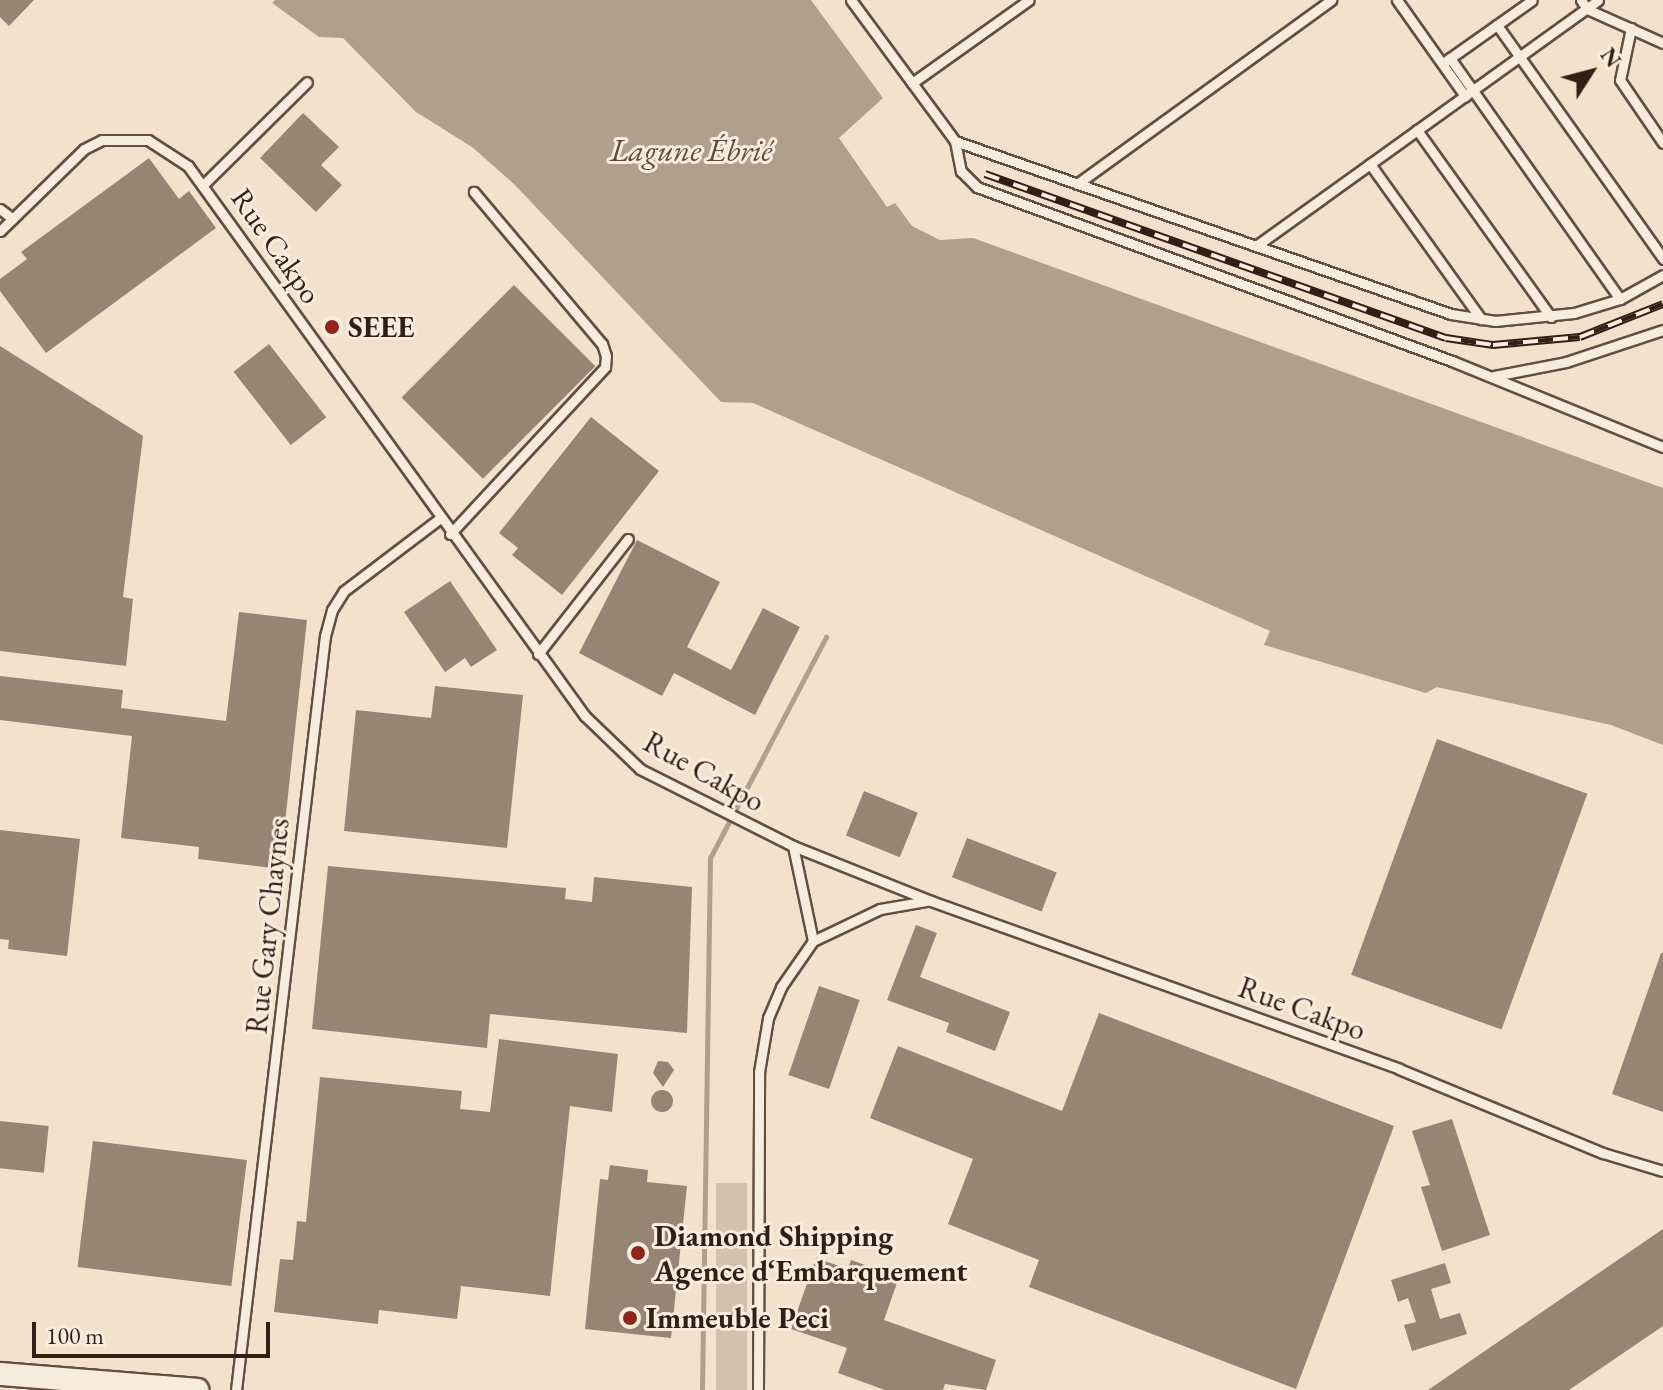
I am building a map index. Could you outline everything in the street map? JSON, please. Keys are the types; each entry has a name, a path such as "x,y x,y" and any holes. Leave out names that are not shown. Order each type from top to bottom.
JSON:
{"street":[{"path":"0,1374 197,1390"}],"lane":[{"path":"851,0 955,141 961,171 977,187 1491,376 1663,447"},
{"path":"912,83 1029,0"},
{"path":"1077,184 1331,0"},
{"path":"1397,0 1446,61 1620,299"},
{"path":"1446,61 1532,0"},
{"path":"1256,246 1519,57 1584,4 1598,0"},
{"path":"1584,4 1663,43"},
{"path":"1497,25 1663,259"},
{"path":"1631,28 1620,80 1663,143"},
{"path":"203,185 307,82"},
{"path":"1417,130 1551,317"},
{"name":"Rue Cakpo","path":"0,231 84,149 102,140 148,140 188,166 538,654 606,742 640,769 793,846 931,901 1399,1069 1603,1153 1663,1171"},
{"path":"955,141 1451,314 1481,319 1551,317 1620,299 1663,275"},
{"path":"1370,164 1481,319"},
{"path":"450,534 605,367 606,356 602,344 474,192"},
{"path":"0,209 13,219"},
{"path":"1491,376 1566,362 1663,330"},
{"name":"Rue Gary Chaynes","path":"236,1390 325,636 332,610 344,591 439,519"},
{"path":"538,654 628,539"},
{"path":"793,846 813,941"},
{"path":"758,1390 762,1047 781,987 813,941 880,909 931,901"}],"shaded area":[{"path":"716,1183 747,1183 747,1390 716,1390"}],"water":[{"name":"Lagune Ébrié","path":"275,0 811,0 883,98 839,138 887,207 895,203 912,226 940,240 973,238 1663,488 1663,745 1611,725 1437,687 1426,693 1264,645 1270,631 753,403 721,402 514,184 472,147 416,112 343,38 319,37 272,3"}],"building":[{"path":"0,0 34,0 9,26 0,17"},
{"path":"303,113 339,147 321,165 342,185 316,212 260,158"},
{"path":"149,158 179,199 189,191 216,228 46,353 0,291 0,279 27,259 21,252"},
{"path":"514,285 595,366 483,479 402,397"},
{"path":"269,344 326,417 291,445 234,372"},
{"path":"0,346 143,436 123,597 133,599 126,666 0,651"},
{"path":"591,417 659,471 562,595 512,555 518,548 499,533"},
{"path":"637,540 720,582 687,647 731,670 763,608 800,627 755,715 674,673 662,696 579,653"},
{"path":"450,581 497,650 471,667 465,658 445,672 404,612"},
{"path":"239,612 307,620 280,869 198,859 199,847 121,838 132,736 0,720 0,676 123,690 121,708 226,721"},
{"path":"435,686 523,695 507,848 344,831 356,710 431,718"},
{"path":"1437,739 1587,794 1502,1030 1351,975"},
{"path":"864,791 918,813 900,857 846,836"},
{"path":"0,830 80,839 67,956 8,949 9,940 0,939"},
{"path":"967,838 1057,872 1042,912 952,877"},
{"path":"328,866 566,888 565,899 592,902 594,877 692,887 687,1033 490,1014 487,1048 312,1029"},
{"path":"916,925 937,933 920,977 1010,1012 995,1051 946,1032 949,1023 887,1000"},
{"path":"1663,953 1663,1112 1612,1094"},
{"path":"819,986 860,1000 829,1089 788,1075"},
{"path":"1099,1013 1394,1126 1296,1389 1029,1287 1039,1260 948,1224 973,1159 870,1118 898,1046 1062,1111"},
{"path":"499,1039 618,1054 612,1112 570,1106 550,1296 461,1286 457,1319 379,1310 378,1324 274,1312 280,1259 293,1260 297,1221 306,1222 320,1077 462,1091 460,1109 490,1112"},
{"path":"658,1061 668,1062 674,1070 663,1087 653,1073"},
{"path":"662,1090 670,1093 673,1101 670,1109 662,1112 654,1109 651,1101 654,1093"},
{"path":"1452,1119 1490,1235 1442,1251 1421,1187 1430,1185 1412,1131"},
{"path":"0,1121 49,1126 44,1173 0,1168"},
{"path":"93,1141 247,1160 231,1286 78,1267"},
{"path":"610,1165 648,1170 647,1182 687,1186 671,1338 585,1329 600,1179 608,1180"},
{"path":"1663,1229 1663,1326 1569,1390 1428,1390"},
{"path":"816,1258 848,1269 851,1260 899,1277 884,1320 996,1360 986,1390 945,1384 943,1390 885,1390 838,1373 847,1348 791,1329"},
{"path":"1445,1263 1451,1283 1431,1289 1440,1319 1460,1313 1467,1334 1412,1351 1404,1325 1416,1322 1408,1298 1398,1302 1391,1280"}],"waterway":[{"path":"702,1390 710,858 826,637"}],"railway":[{"path":"985,174 1446,338 1493,345 1580,337 1663,304"}],"place":[{"name":"SEEE","path":"332,327"},
{"name":"Diamond Shipping Agence d‘Embarquement","path":"638,1253"},
{"name":"Immeuble Peci","path":"630,1318"}]}
